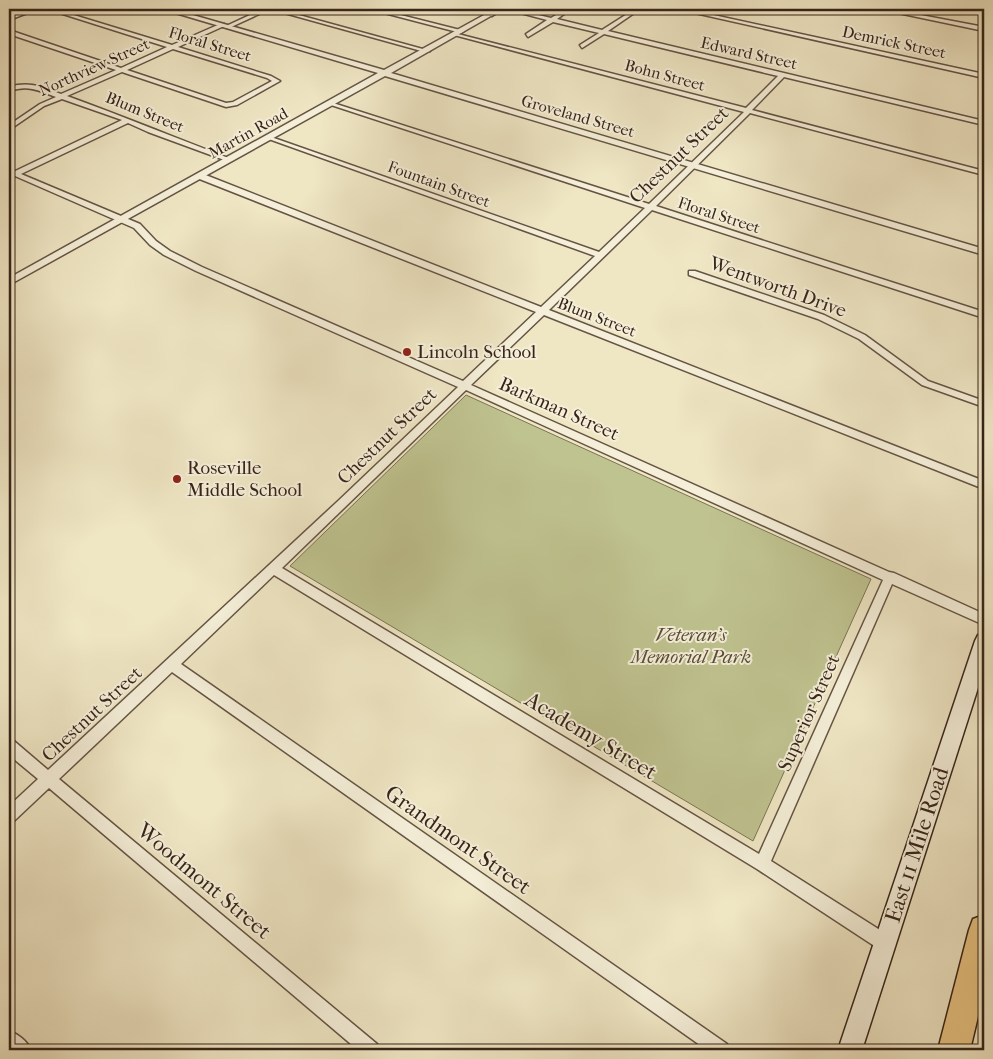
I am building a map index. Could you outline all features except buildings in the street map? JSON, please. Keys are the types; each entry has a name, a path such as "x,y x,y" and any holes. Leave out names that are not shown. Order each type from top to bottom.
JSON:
{"highway":[{"path":"954,1050 984,930"}],"main road":[{"name":"East 11 Mile Road","path":"850,1050 984,641"}],"street":[{"path":"9,18 35,9"},
{"name":"Floral Street","path":"49,9 277,81 235,104 224,104 120,70"},
{"name":"Groveland Street","path":"164,9 984,252"},
{"name":"Northview Street","path":"9,128 35,108 60,96 173,47 268,9"},
{"path":"272,9 427,51"},
{"name":"Bohn Street","path":"372,9 984,173"},
{"path":"472,9 496,11"},
{"name":"Edward Street","path":"507,9 984,123"},
{"path":"528,35 569,9"},
{"path":"582,46 638,9"},
{"name":"Demrick Street","path":"680,9 702,11 984,76"},
{"path":"882,9 984,29"},
{"name":"Martin Road","path":"9,282 387,74 496,11"},
{"path":"9,32 120,70"},
{"name":"Chestnut Street","path":"9,816 341,505 540,311 693,166 782,75"},
{"name":"Blum Street","path":"9,88 22,85 32,86 128,120 150,131 229,160"},
{"name":"Floral Street","path":"331,104 984,315"},
{"path":"12,175 128,120"},
{"name":"Fountain Street","path":"269,138 599,255"},
{"name":"Barkman Street","path":"12,175 137,226 152,243 167,253 351,337 464,385 890,576 984,620"},
{"name":"Blum Street","path":"200,176 984,485"},
{"name":"Wentworth Drive","path":"692,273 821,317 862,337 926,383 984,404"},
{"name":"Academy Street","path":"272,568 762,864 885,944"},
{"name":"Superior Street","path":"762,864 890,576"},
{"name":"Grandmont Street","path":"171,664 721,1050"},
{"name":"Woodmont Street","path":"9,746 371,1050"},
{"path":"9,1039 22,1050"}],"green space":[{"name":"Veteran's Memorial Park","path":"466,395 871,579 753,841 290,566"}],"place":[{"name":"Lincoln School","path":"407,352"},
{"name":"Roseville Middle School","path":"177,479"}]}
